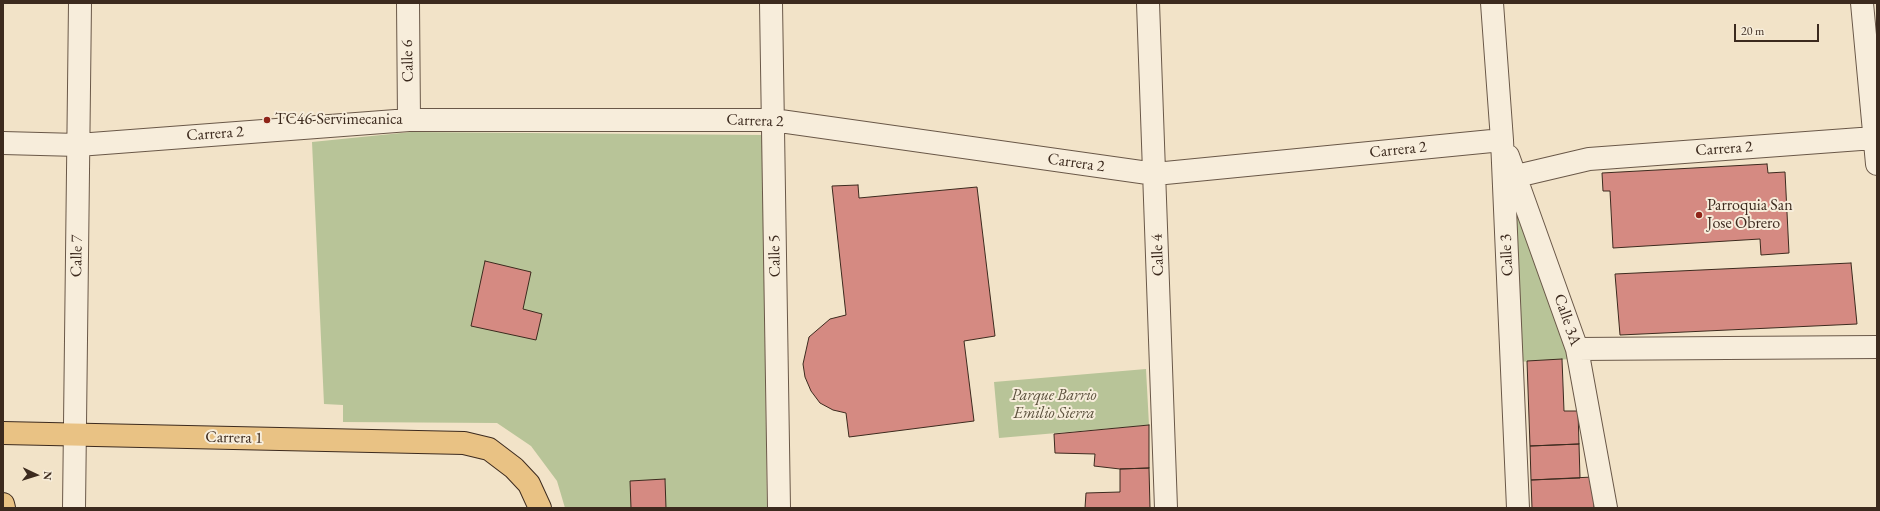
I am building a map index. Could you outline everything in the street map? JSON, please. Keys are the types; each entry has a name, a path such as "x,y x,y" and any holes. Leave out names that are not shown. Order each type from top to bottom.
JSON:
{"main road":[{"name":"Carrera 1","path":"3,434 464,443 489,449 514,468 529,484 540,508"},
{"path":"3,504 4,508"}],"street":[{"name":"Calle 7","path":"74,508 80,3"},
{"name":"Calle 6","path":"408,3 409,120"},
{"name":"Calle 5","path":"771,3 779,508"},
{"name":"Calle 4","path":"1148,3 1166,508"},
{"path":"1492,3 1502,140"},
{"path":"1862,3 1877,164"},
{"name":"Carrera 2","path":"3,143 78,145 409,120 773,120 1155,174 1502,140"},
{"name":"Carrera 2","path":"1510,177 1589,159 1874,138"},
{"name":"Calle 3A","path":"1502,140 1510,177 1577,349 1606,508"},
{"name":"Calle 3","path":"1510,177 1518,508"},
{"path":"1577,349 1877,347"}],"green space":[{"path":"411,132 762,135 767,508 565,508 557,481 531,446 497,423 343,422 343,405 324,404 312,142"},
{"path":"1512,187 1572,359 1517,362"},
{"name":"Parque Barrio Emilio Sierra","path":"1146,369 1149,425 999,438 994,382"}],"building":[{"name":"Parroquia San Jose Obrero","path":"1767,164 1768,173 1785,172 1789,253 1761,255 1760,239 1613,248 1610,191 1603,191 1602,173"},
{"path":"858,185 859,198 977,187 995,336 964,341 974,421 849,437 846,413 833,410 820,403 811,391 805,377 803,364 809,337 830,319 846,315 832,186"},
{"path":"485,261 531,272 523,309 542,314 536,340 471,326"},
{"path":"1851,263 1857,324 1620,335 1615,274"},
{"path":"1562,359 1564,411 1578,411 1579,444 1530,446 1527,361"},
{"path":"1149,425 1149,468 1120,469 1094,466 1095,454 1055,453 1054,434"},
{"path":"1579,444 1580,478 1531,480 1530,446"},
{"path":"1149,468 1150,508 1085,508 1086,493 1120,492 1120,469"},
{"path":"1593,477 1594,508 1532,508 1531,480"},
{"path":"665,479 666,508 631,508 630,481"}],"place":[{"name":"TC46-Servimecanica","path":"267,120"},
{"name":"Parroquia San Jose Obrero","path":"1699,215"}]}
